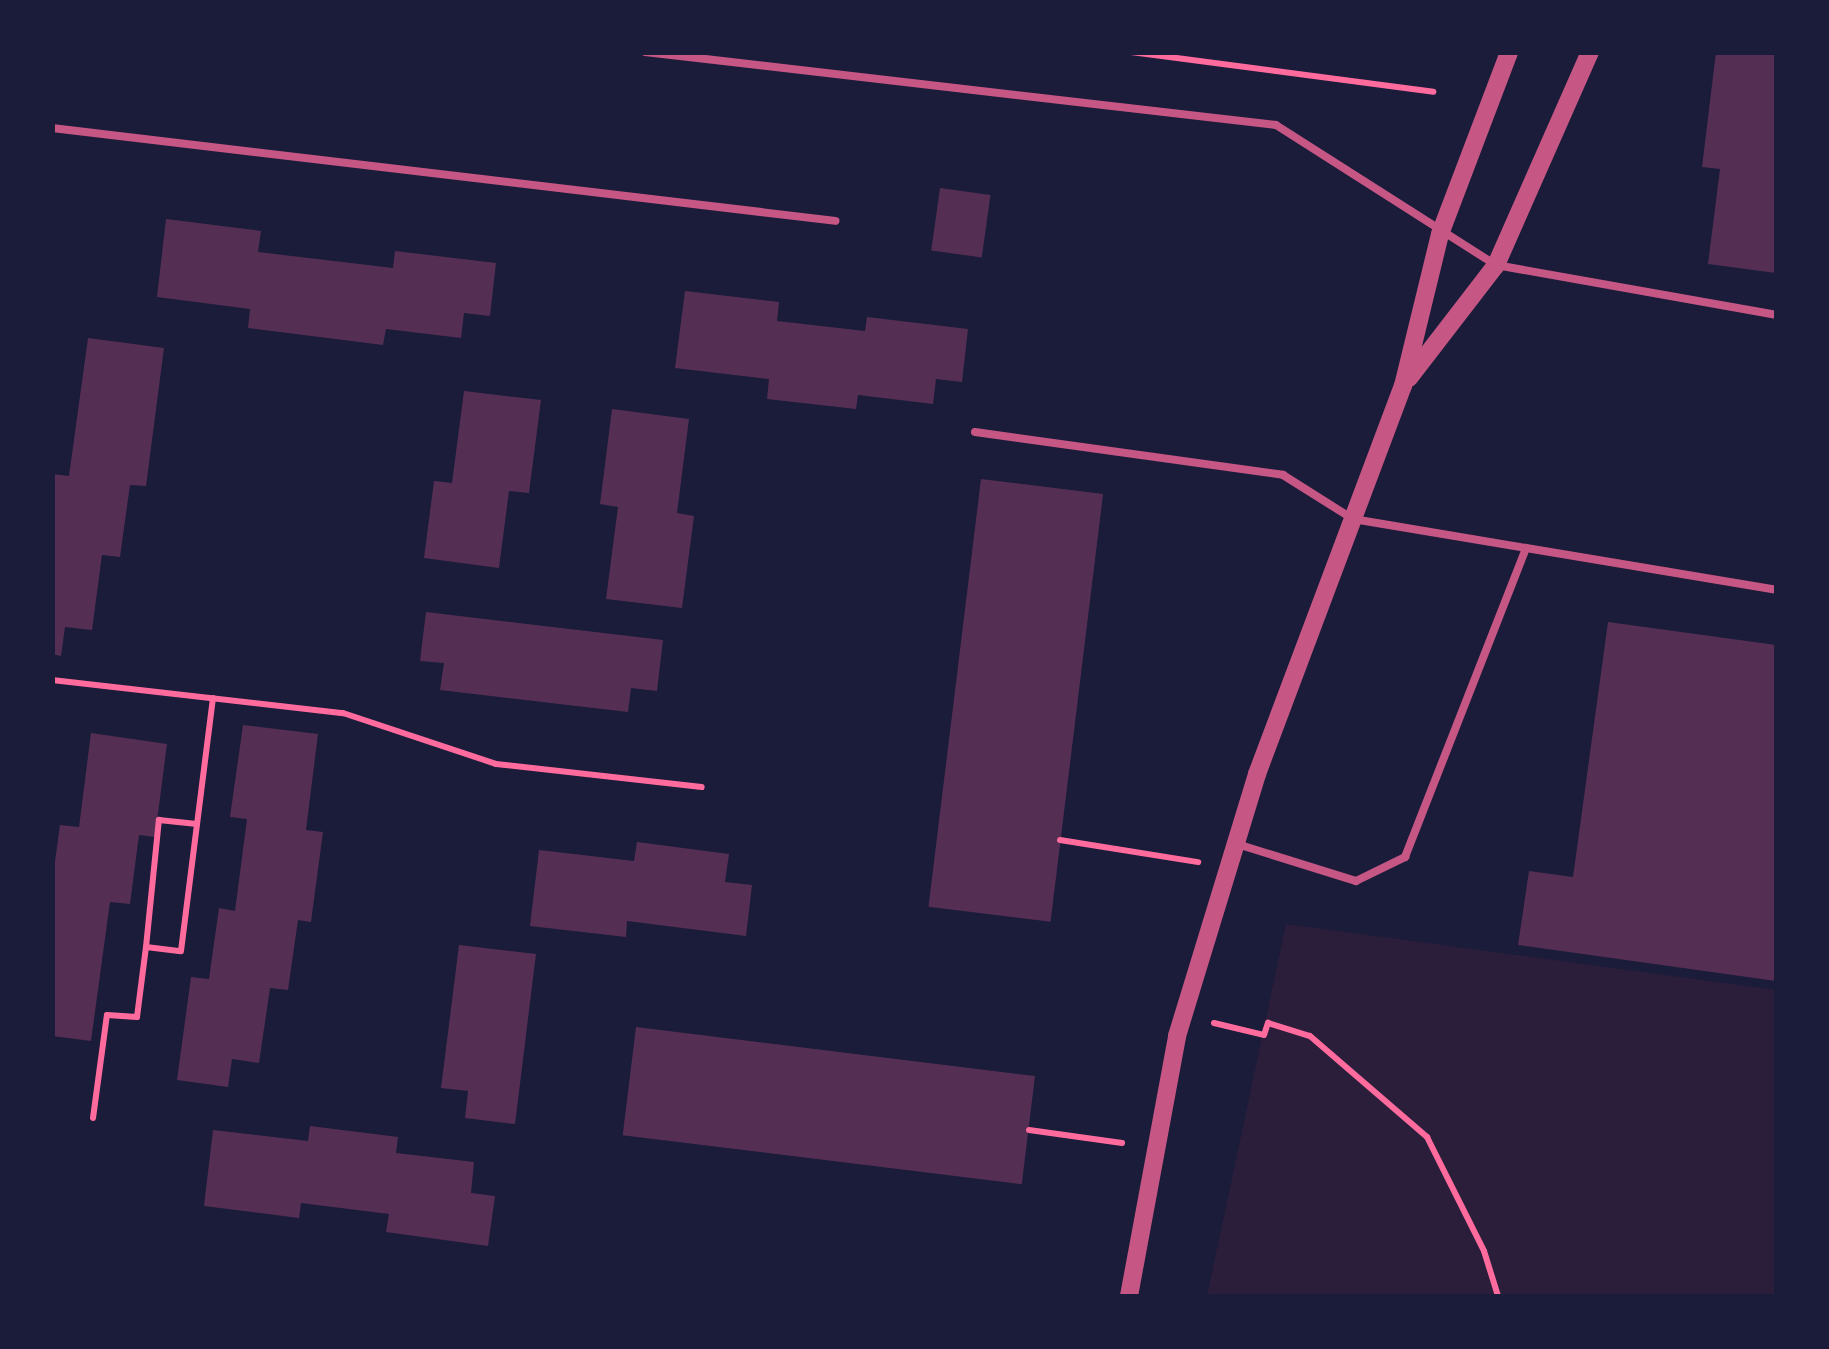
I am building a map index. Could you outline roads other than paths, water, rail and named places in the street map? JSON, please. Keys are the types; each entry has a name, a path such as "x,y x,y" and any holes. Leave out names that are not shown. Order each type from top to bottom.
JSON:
{"street":[{"path":"1129,1296 1184,1016 1228,868 1403,386 1440,234 1509,52"},
{"path":"1403,386 1496,265 1590,52"}],"lane":[{"path":"644,52 1276,125 1440,234 1496,265 1776,315"},
{"path":"52,128 836,221"},
{"path":"975,432 1283,474 1353,519 1776,590"},
{"path":"1236,844 1356,881 1404,857 1526,548"}]}
